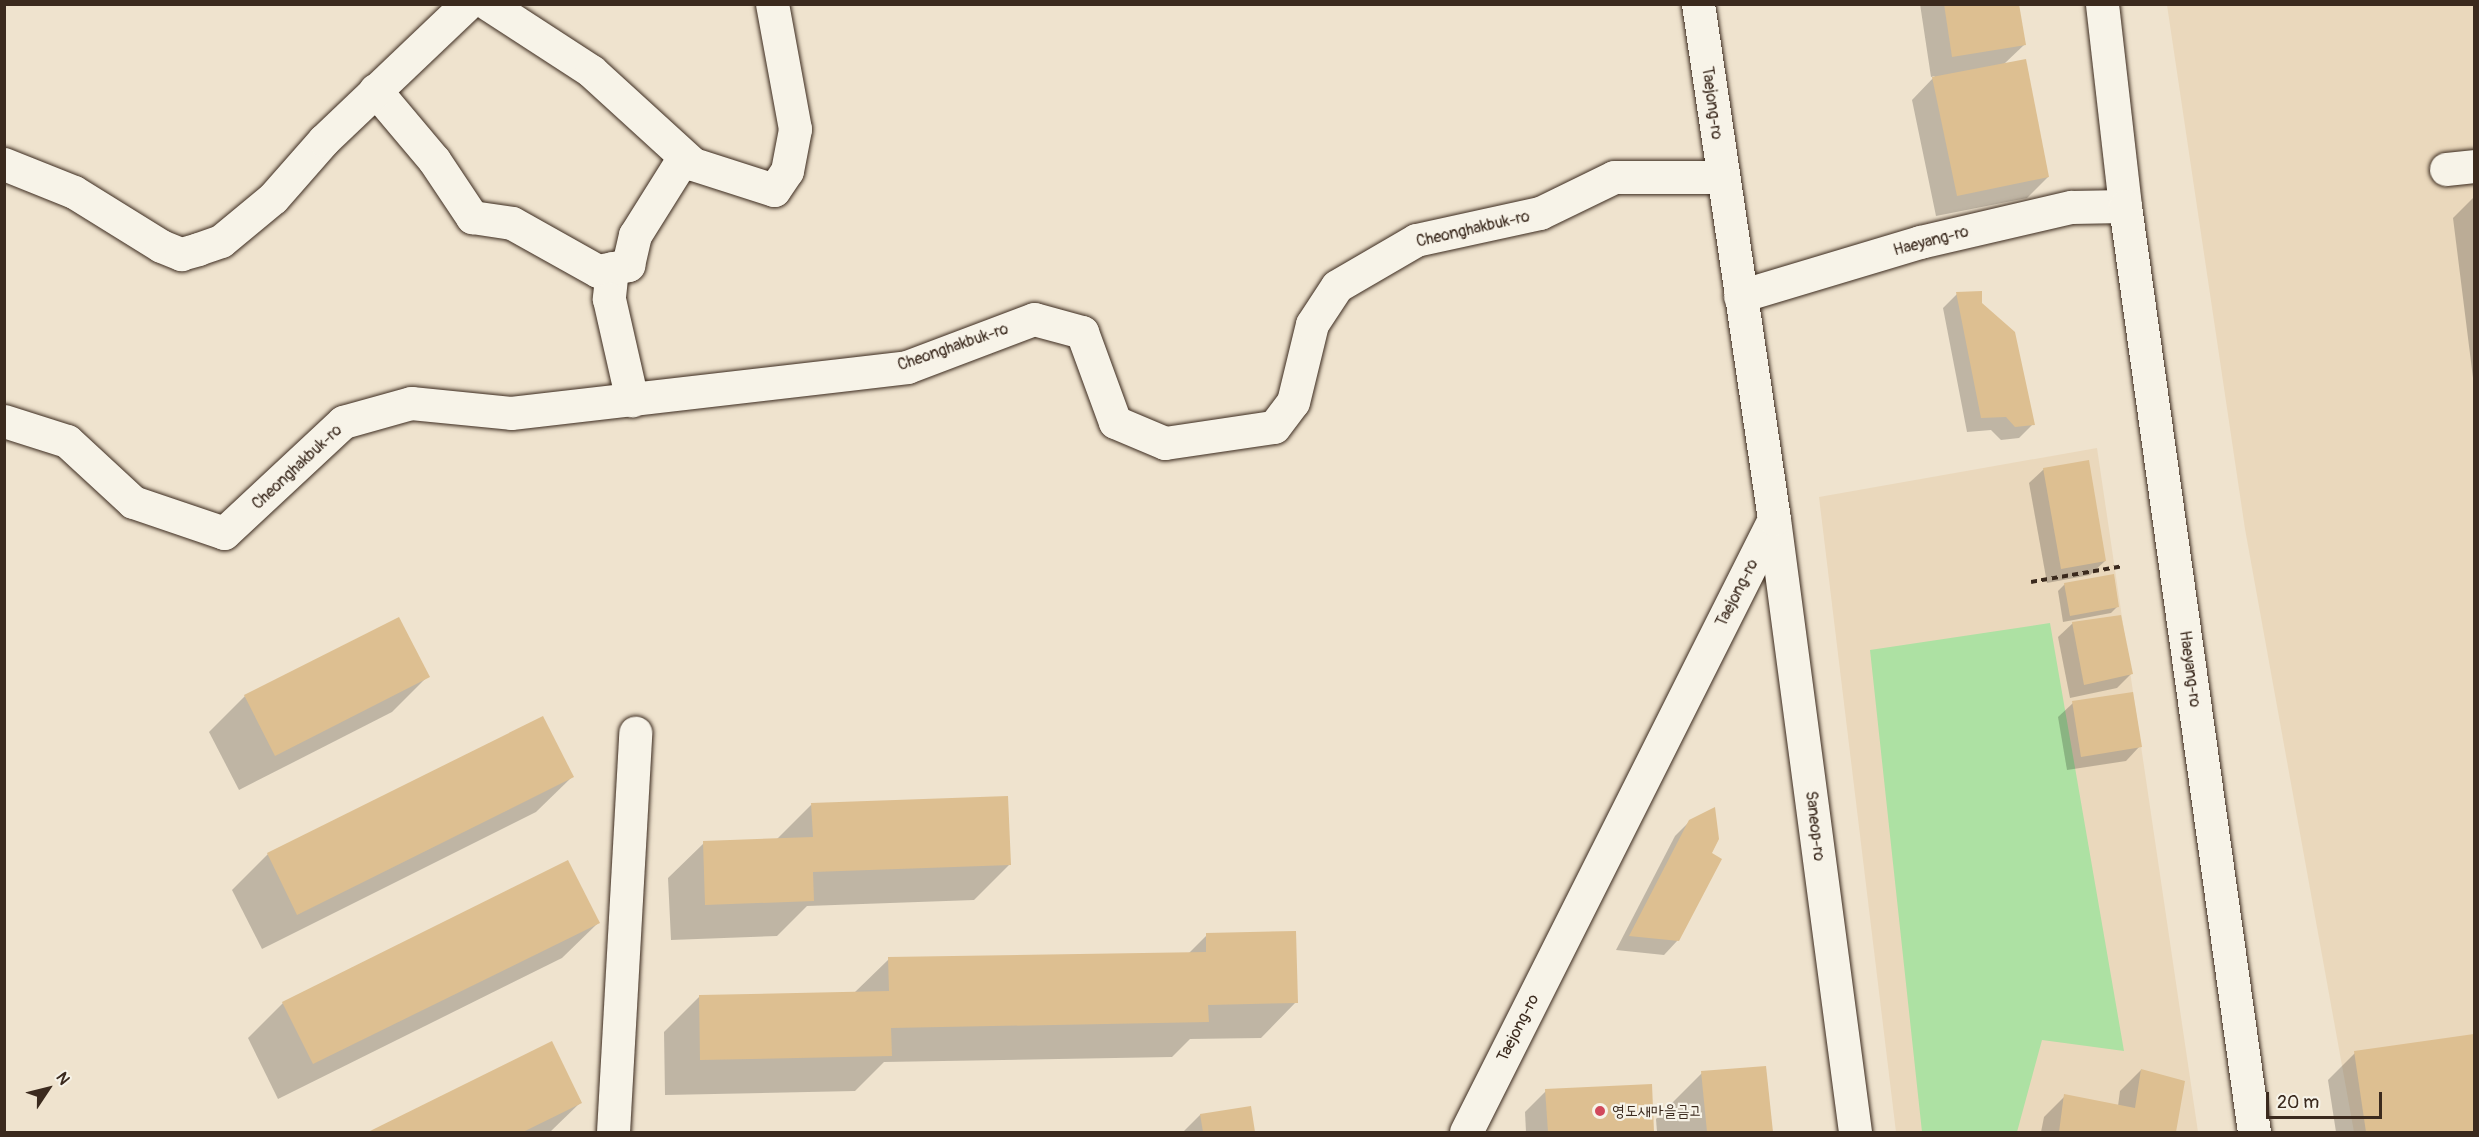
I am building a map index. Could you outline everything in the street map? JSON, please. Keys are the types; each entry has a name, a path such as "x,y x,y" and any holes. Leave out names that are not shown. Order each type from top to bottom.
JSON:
{"street":[{"path":"4,164 74,192 181,254 221,241 252,216 375,90 467,4"},
{"path":"488,4 591,72 684,157 710,172 768,189 782,183 795,129 772,4"},
{"name":"Taejong-ro","path":"1466,1132 1774,519 1698,4"},
{"name":"Haeyang-ro","path":"2102,4 2125,206 2254,1132"},
{"path":"375,90 434,160 472,217 512,223 577,263 598,271 628,265 635,235 684,157"},
{"name":"Cheonghakbuk-ro","path":"4,421 67,441 133,502 224,533 343,422 411,403 511,412 907,367 1034,319 1082,332 1115,422 1165,443 1274,427 1293,402 1312,324 1337,286 1416,240 1540,213 1614,177 1723,177"},
{"name":"Haeyang-ro","path":"1740,296 1920,242 2071,207 2125,206"},
{"path":"612,268 609,299 632,400"},
{"name":"Saneop-ro","path":"1774,519 1855,1132"},
{"path":"613,1132 635,733"}],"path":[{"path":"2031,582 2124,566"}],"shaded area":[{"path":"2167,5 2474,5 2474,1132 2354,1132 2245,529"},
{"path":"2097,448 2198,1132 1896,1132 1819,497"}],"green space":[{"path":"2050,623 2124,1051 2042,1040 2017,1132 1922,1132 1870,650"}],"building":[{"path":"1944,4 2019,4 2026,45 1952,57"},
{"path":"2026,59 2049,177 1957,196 1932,77"},
{"path":"1982,291 1982,303 2015,332 2035,425 2015,427 2006,417 1981,418 1956,292"},
{"path":"2089,460 2106,561 2061,569 2043,468"},
{"path":"2114,574 2119,607 2070,616 2064,583"},
{"path":"2121,615 2133,674 2084,685 2072,622"},
{"path":"399,617 430,677 275,756 244,695"},
{"path":"2133,692 2142,747 2081,757 2072,701"},
{"path":"543,716 574,777 297,915 267,853"},
{"path":"1008,796 1011,865 813,872 814,901 705,905 703,841 813,837 811,803"},
{"path":"1715,807 1719,839 1712,853 1722,859 1679,941 1629,936 1689,820"},
{"path":"568,860 600,923 313,1064 282,1002"},
{"path":"1296,931 1298,1003 1208,1005 1209,1022 891,1028 892,1056 700,1060 699,995 889,991 888,957 1206,952 1206,933"},
{"path":"2474,1034 2474,1132 2366,1132 2354,1051"},
{"path":"552,1041 582,1103 523,1132 368,1132"},
{"path":"1766,1066 1773,1132 1707,1132 1701,1071"},
{"path":"2141,1069 2185,1081 2176,1132 2059,1132 2064,1094 2135,1108"},
{"name":"영도새마을금고","path":"1652,1084 1654,1132 1548,1132 1545,1089"},
{"path":"1251,1106 1255,1132 1203,1132 1200,1114"}],"place":[{"name":"영도새마을금고","path":"1600,1111"}]}
